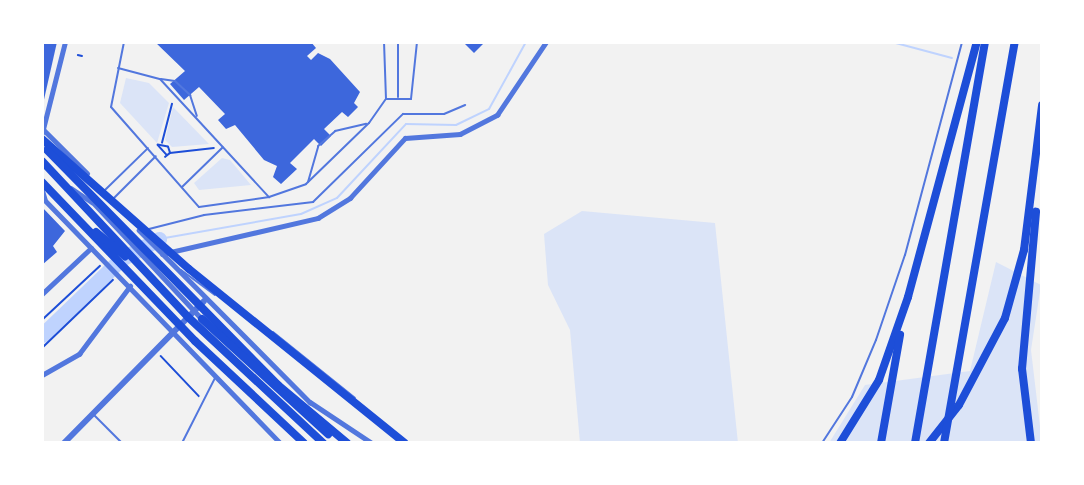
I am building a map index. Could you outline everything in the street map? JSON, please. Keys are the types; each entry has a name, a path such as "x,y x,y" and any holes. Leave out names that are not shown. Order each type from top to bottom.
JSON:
{"highway":[{"path":"840,443 879,380 908,297 977,42"},
{"path":"915,443 985,42"},
{"path":"944,443 1015,42"},
{"path":"1031,443 1022,369 1035,254 1036,181 1042,105"},
{"path":"42,132 189,269 405,443"},
{"path":"42,147 278,385 345,443"},
{"path":"42,162 138,265 298,424 314,443"},
{"path":"42,174 110,245 138,265"},
{"path":"929,443 981,368 1005,318 1024,250 1036,181"},
{"path":"42,182 195,341 302,441"},
{"path":"881,443 908,297"},
{"path":"198,316 313,425 345,443"},
{"path":"298,424 323,443"}],"street":[{"path":"65,42 42,132 104,191 204,301 310,402 372,443"},
{"path":"162,255 318,218 350,198 405,138 460,134 497,115 546,42"},
{"path":"42,147 198,316"},
{"path":"42,162 93,203 112,200"},
{"path":"42,189 44,199 280,443"},
{"path":"42,294 91,248"},
{"path":"42,375 79,354 130,286"},
{"path":"64,443 174,333 198,316 204,301"}],"lane":[{"path":"124,42 111,107 199,207 269,197 307,183 369,123 386,99 384,43 389,42"},
{"path":"398,42 398,97"},
{"path":"386,99 398,97 411,99 417,42"},
{"path":"822,443 852,397 876,340 905,255 962,42"},
{"path":"118,69 175,81 190,94 197,119"},
{"path":"160,79 269,197"},
{"path":"141,232 204,215 313,202 403,114 444,114 465,105"},
{"path":"307,183 318,146 335,131 369,123"},
{"path":"182,186 224,147"},
{"path":"104,191 148,148"},
{"path":"112,200 156,156"},
{"path":"162,255 291,343 411,443"},
{"path":"182,443 216,375"},
{"path":"93,414 122,443"}],"path":[{"path":"78,55 82,56"},
{"path":"172,104 162,143 157,147 166,156 170,153 214,148"},
{"path":"162,143 170,153"},
{"path":"42,320 105,262"},
{"path":"42,348 118,274"},
{"path":"156,351 205,401"}],"shaded area":[{"path":"126,78 149,83 169,103 157,143 120,103"},
{"path":"173,107 209,144 172,147 165,140"},
{"path":"222,158 230,160 251,185 199,190 194,183"},
{"path":"582,211 715,223 738,443 580,443 570,330 548,285 544,234"},
{"path":"996,262 1041,285 1031,350 1042,443 829,443 865,385 970,371"}],"building":[{"path":"42,42 57,42 43,104 42,104"},
{"path":"155,42 311,42 316,48 307,56 311,60 318,53 330,59 360,92 354,103 358,107 348,117 342,112 324,129 331,136 321,146 314,139 290,163 297,169 281,184 273,177 277,166 264,160 235,125 226,129 218,120 225,114 199,87 184,100 170,84 185,71"},
{"path":"463,42 485,42 474,53"},
{"path":"42,207 65,231 53,246 57,252 42,265"}],"waterway":[{"path":"159,239 301,214 337,198 406,124 456,125 489,109 526,42"},
{"path":"892,42 952,58"},
{"path":"42,335 121,259 159,239"}]}
